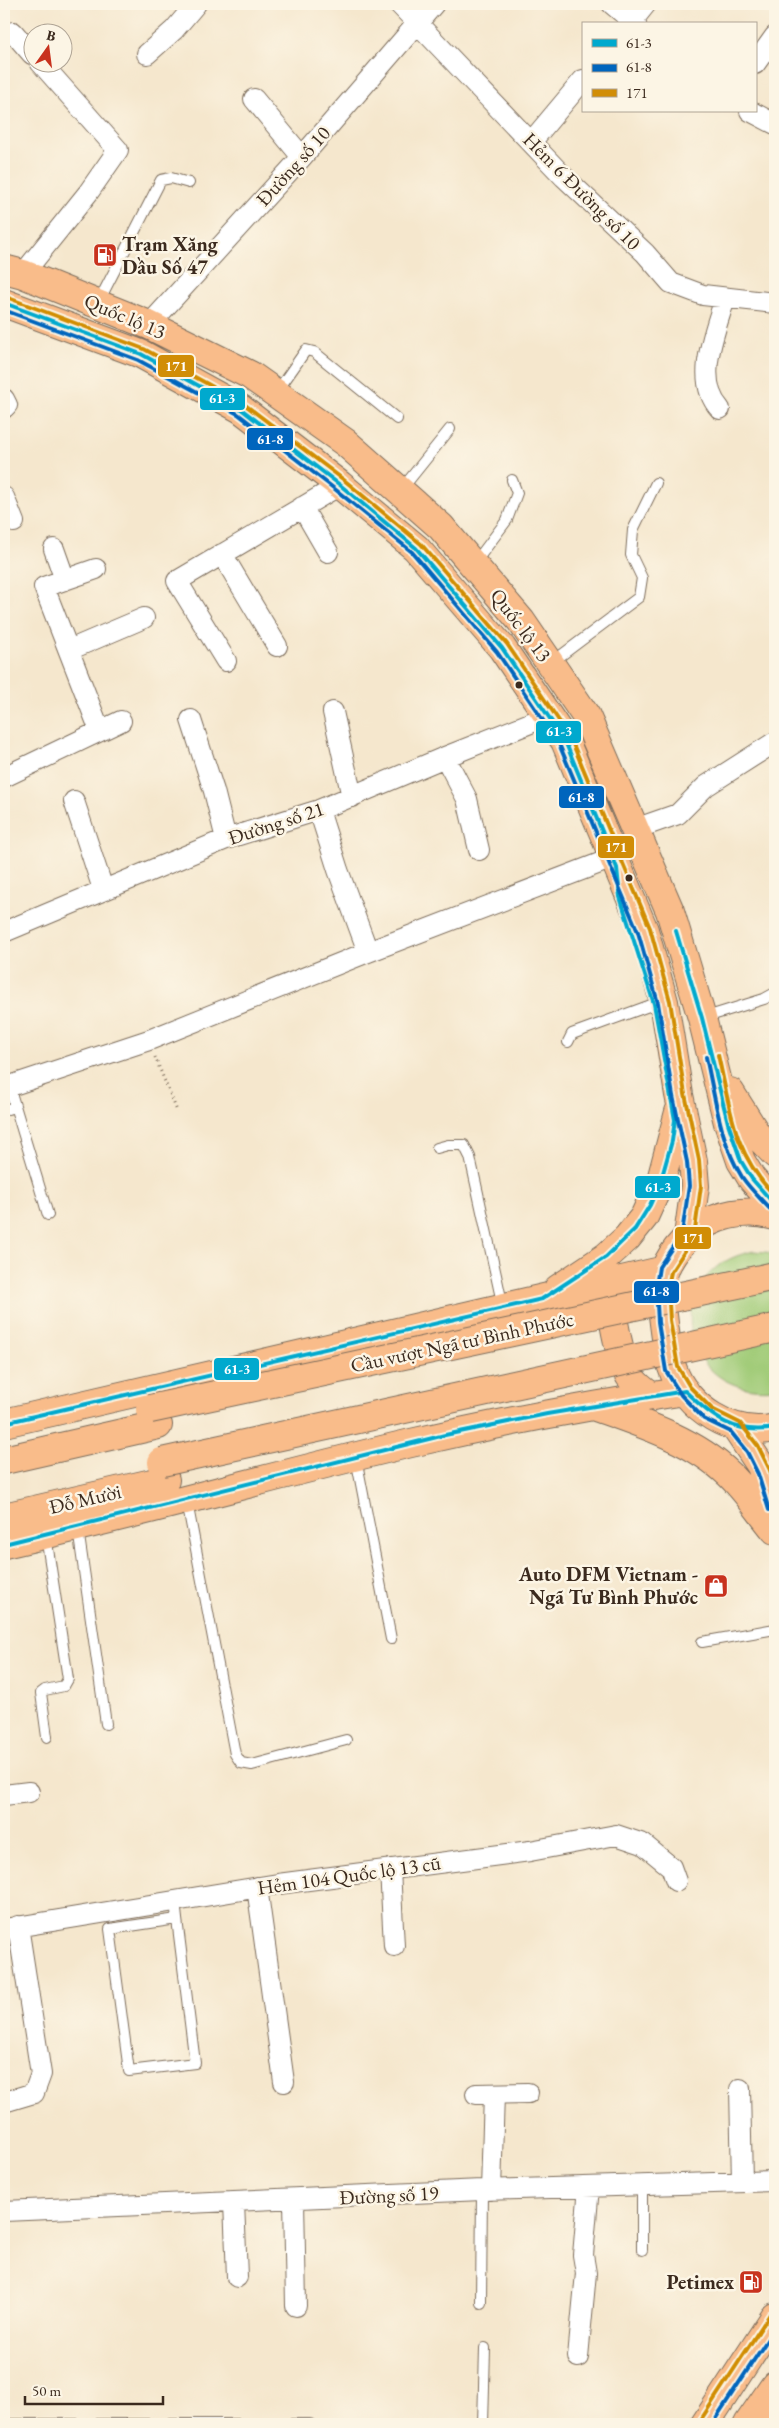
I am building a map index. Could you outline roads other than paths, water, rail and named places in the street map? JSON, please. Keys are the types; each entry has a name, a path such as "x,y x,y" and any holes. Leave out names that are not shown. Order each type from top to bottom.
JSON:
{"highway":[{"name":"Quốc lộ 13","path":"13,271 149,325 250,375 346,443 442,527 521,621 586,716 670,911 702,1018 728,1123 741,1161 752,1179 775,1205"},
{"name":"Quốc lộ 13","path":"4,303 141,354 241,409 340,485 416,548 502,648 565,741 644,930 664,1002 681,1120"},
{"name":"Quốc lộ 13","path":"615,863 620,897 654,1004 695,1186 688,1236"},
{"path":"711,1052 729,1092 744,1117 775,1154"},
{"path":"542,1299 606,1258 636,1229 650,1205 661,1180 672,1141 681,1120"},
{"path":"775,1216 763,1213 740,1212 718,1218 688,1236 678,1248 665,1270 662,1286 666,1338 672,1369 686,1391 708,1414 735,1427 754,1430 775,1428"},
{"path":"4,1423 665,1270"},
{"name":"Cầu vượt Ngã tư Bình Phước","path":"154,1417 775,1276"},
{"path":"611,1284 612,1308 623,1361 630,1377 651,1396"},
{"name":"Cầu vượt Ngã tư Bình Phước","path":"154,1417 775,1291"},
{"path":"164,1471 775,1328"},
{"path":"164,1471 775,1344"},
{"name":"Đỗ Mười","path":"4,1544 78,1528 186,1498 464,1431 686,1391"},
{"path":"595,1406 653,1428 717,1464 740,1485 775,1530"},
{"path":"4,1442 154,1417"},
{"path":"4,1460 154,1417"},
{"path":"735,1427 761,1466 775,1508"},
{"name":"Đỗ Mười","path":"4,1498 164,1471"},
{"name":"Đỗ Mười","path":"4,1517 164,1471"},
{"path":"705,2424 775,2317"},
{"path":"748,2424 775,2385"}],"street":[{"name":"Hẻm 6 Đường số 10","path":"399,4 532,141 564,177 645,253 671,283 703,295 775,302"},
{"name":"Đường số 10","path":"149,325 302,157 434,4"},
{"path":"612,4 632,22"},
{"path":"634,22 646,4"},
{"path":"148,54 174,30 190,5"},
{"path":"13,32 22,42"},
{"path":"756,63 775,36"},
{"path":"13,271 88,193 118,150 49,72"},
{"path":"532,141 582,81"},
{"path":"254,99 302,157"},
{"path":"752,112 775,124"},
{"path":"720,409 713,402 707,378 710,354 724,298"},
{"path":"4,399 7,405 4,408"},
{"path":"226,662 178,581 340,485"},
{"path":"4,497 14,522"},
{"path":"302,507 328,552"},
{"path":"54,549 65,580"},
{"path":"222,554 277,646"},
{"path":"96,569 44,587 100,731"},
{"path":"68,650 144,618"},
{"path":"333,712 352,797"},
{"name":"Đường số 21","path":"4,932 226,839 319,810 548,716"},
{"path":"191,720 214,791 226,839"},
{"path":"4,777 121,722"},
{"path":"635,829 678,814 706,786 773,747"},
{"path":"445,757 467,799 480,850"},
{"path":"74,801 103,889"},
{"path":"319,810 338,870 368,952"},
{"path":"6,1087 149,1040 368,952 615,863"},
{"path":"4,1795 29,1792"},
{"name":"Hẻm 104 Quốc lộ 13 cũ","path":"11,1927 176,1910 257,1887 530,1851 616,1835 643,1844 671,1867 676,1880"},
{"path":"390,1869 394,1946"},
{"path":"257,1887 284,2082"},
{"path":"4,2102 34,2093 41,2074 11,1927"},
{"path":"740,2090 742,2182"},
{"path":"487,2190 485,2094 528,2093"},
{"name":"Đường số 19","path":"4,2211 487,2190 775,2181"},
{"path":"578,2357 586,2273 583,2255 589,2187"},
{"path":"294,2199 296,2306"},
{"path":"234,2202 237,2276"}],"lane":[{"path":"98,304 161,180 171,178 189,182"},
{"path":"276,394 306,350 314,352 397,418"},
{"path":"400,491 450,429"},
{"path":"473,564 507,520 517,493 512,480"},
{"path":"550,663 639,598 642,578 631,555 633,530 656,482"},
{"path":"702,1018 764,999 775,993"},
{"path":"568,1042 572,1034 654,1004"},
{"path":"6,1087 15,1107 48,1215"},
{"path":"4,1110 15,1107"},
{"path":"437,1148 448,1145 464,1145 470,1157 503,1308"},
{"path":"356,1457 391,1639"},
{"path":"186,1498 235,1754 241,1763 252,1764 346,1740"},
{"path":"78,1528 106,1724"},
{"path":"46,1535 68,1679 64,1686 45,1690 41,1693 48,1737"},
{"path":"702,1642 775,1629"},
{"path":"176,1910 194,2063 129,2071 110,1929 176,1910"},
{"path":"642,2185 642,2250"},
{"path":"482,2303 487,2190"},
{"path":"484,2348 484,2424"},
{"path":"4,2424 310,2424"}],"place":[{"name":"Trạm Xăng Dầu Số 47","path":"105,255"},
{"name":"Auto DFM Vietnam - Ngã Tư Bình Phước","path":"716,1586"},
{"name":"Petimex","path":"751,2282"}]}
